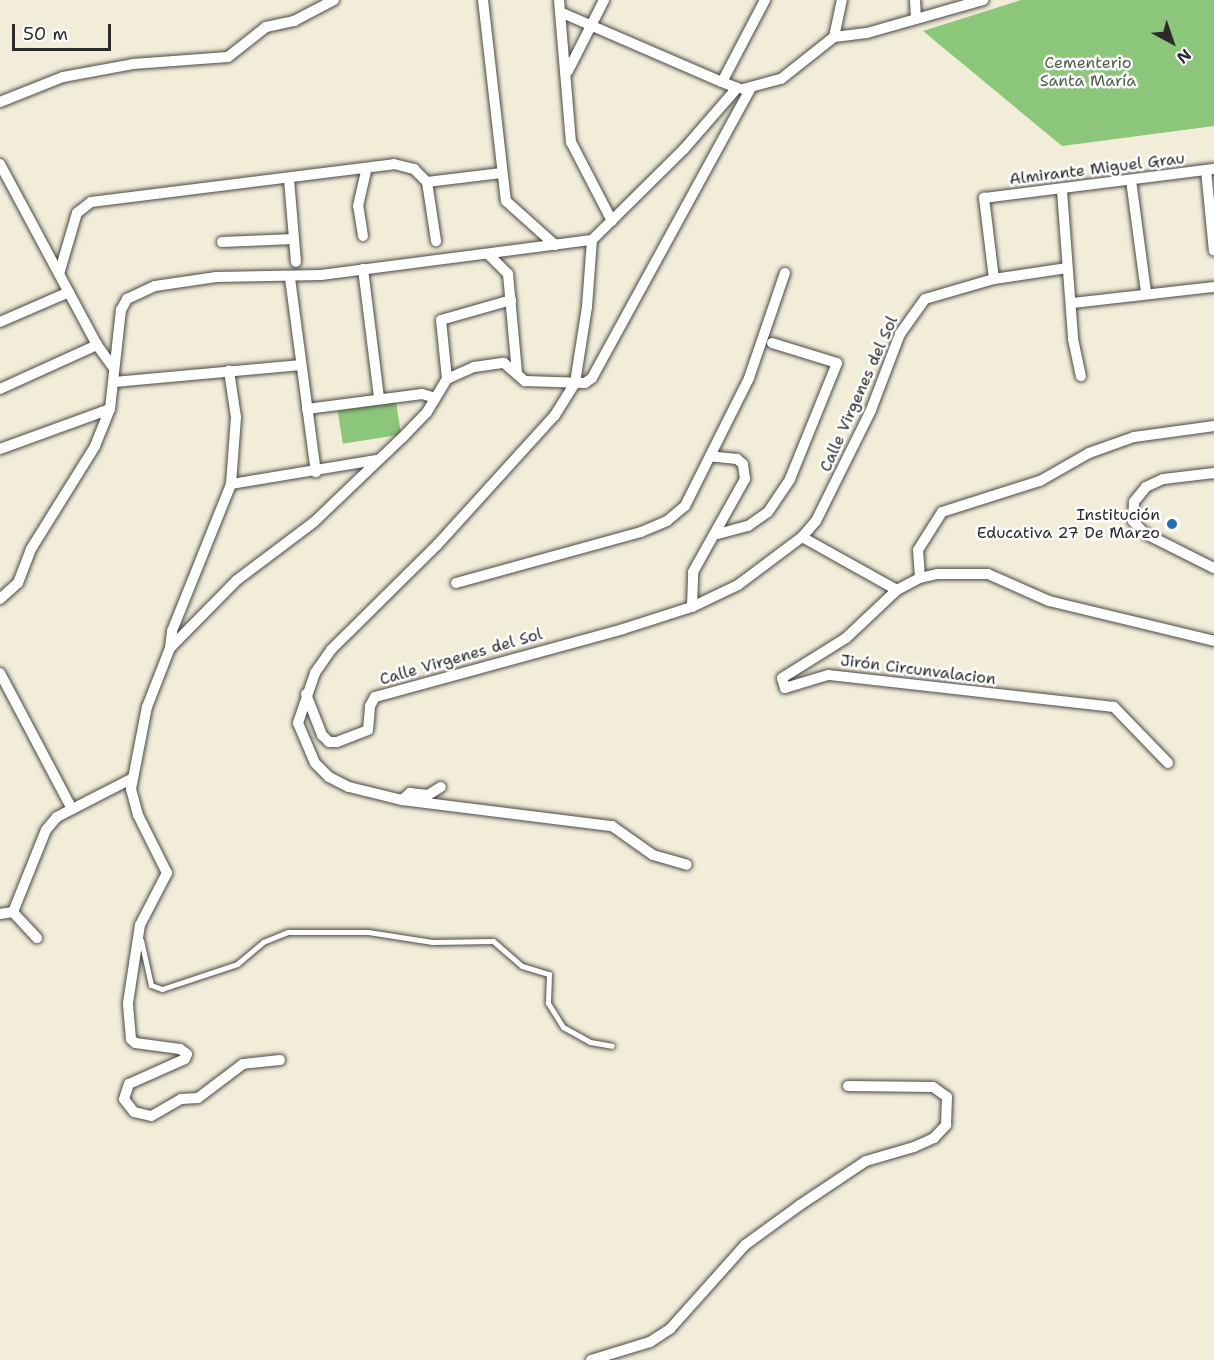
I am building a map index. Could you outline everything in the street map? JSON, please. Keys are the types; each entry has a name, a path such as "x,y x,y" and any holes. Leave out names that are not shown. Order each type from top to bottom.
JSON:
{"street":[{"path":"0,102 63,77 133,64 228,57 266,27 294,21 334,0"},
{"path":"483,0 506,201 555,245"},
{"path":"560,0 568,71 571,142 612,221"},
{"path":"568,71 594,25 604,0"},
{"path":"722,82 765,0"},
{"path":"834,37 842,0"},
{"path":"915,0 916,19"},
{"path":"560,12 722,82 737,88 750,89 781,79 834,37 867,33 983,0"},
{"path":"2,593 18,583 31,549 95,446 110,409 121,310 127,299 141,291 216,277 290,278 592,240 712,120 737,88"},
{"path":"170,648 237,580 314,522 376,460 408,432 447,379 474,367 504,363 525,381 585,383 592,378 750,89"},
{"path":"0,164 97,345 113,367"},
{"path":"59,274 77,213 91,202 289,179 394,164 414,169 427,182 436,241"},
{"path":"363,236 358,206 367,168"},
{"path":"1210,170 1214,250"},
{"name":"Almirante Miguel Grau","path":"994,279 984,198 1210,170"},
{"path":"427,182 501,173"},
{"path":"289,179 296,262"},
{"path":"1131,180 1146,293"},
{"path":"0,189 11,185"},
{"path":"1062,190 1067,268 1073,303 1073,339 1081,376"},
{"path":"222,242 294,239"},
{"path":"592,240 587,307 575,382 555,415 437,545 331,650 306,694 298,723 315,763 329,777 350,787 402,800 612,826 653,855 687,865"},
{"path":"488,254 508,274 517,372"},
{"name":"Calle Virgenes del Sol","path":"306,694 329,742 368,730 371,701 414,685 692,607 738,585 802,537 816,521 871,410 909,318 925,299 994,279 1067,268"},
{"path":"363,269 379,398"},
{"path":"456,583 641,532 667,521 685,506 749,378 785,273"},
{"path":"290,278 316,472"},
{"path":"1073,303 1214,287"},
{"path":"0,322 69,292"},
{"path":"447,379 441,320 511,300"},
{"path":"714,535 748,526 768,512 790,479 837,363 772,343"},
{"path":"0,389 97,345"},
{"path":"114,382 301,365"},
{"path":"229,371 236,417 231,484 172,631 170,648 147,707 131,789 138,815 167,873 138,936 128,1003 131,1039 135,1043 180,1049 187,1054 185,1059 129,1084 124,1100 134,1112 151,1116 181,1099 198,1098 243,1064 280,1060"},
{"path":"307,409 422,394 435,398"},
{"path":"0,449 110,409"},
{"path":"920,578 918,550 942,512 1040,481 1089,453 1134,437 1214,426"},
{"path":"692,607 693,572 745,479 743,465 737,459 710,456"},
{"path":"231,484 316,472 376,460"},
{"path":"1214,473 1162,479 1146,487 1134,502 1133,521 1144,532 1214,568"},
{"path":"802,537 897,590"},
{"name":"Jirón Circunvalacion","path":"1168,763 1114,706 828,675 785,688 781,684 788,672 846,638 897,590 920,578 988,574 1049,601 1214,641"},
{"path":"0,673 72,809"},
{"path":"13,912 46,830 72,809 133,778"},
{"path":"402,800 410,793 428,795 441,787"},
{"path":"0,914 13,912"},
{"path":"13,912 37,938"},
{"path":"591,1360 650,1342 670,1329 745,1245 866,1161 914,1147 934,1138 946,1125 947,1097 933,1087 848,1086"}],"lane":[{"path":"138,936 152,986 162,989 237,964 263,942 288,932 368,932 432,942 493,941 522,966 549,974 548,1004 563,1027 590,1042 612,1046"}],"green space":[{"name":"Cementerio Santa María","path":"1021,0 1214,0 1214,126 1062,146 923,31"},
{"path":"396,402 401,435 343,444 338,411"}],"place":[{"name":"Institución Educativa 27 De Marzo","path":"1172,524"}]}
